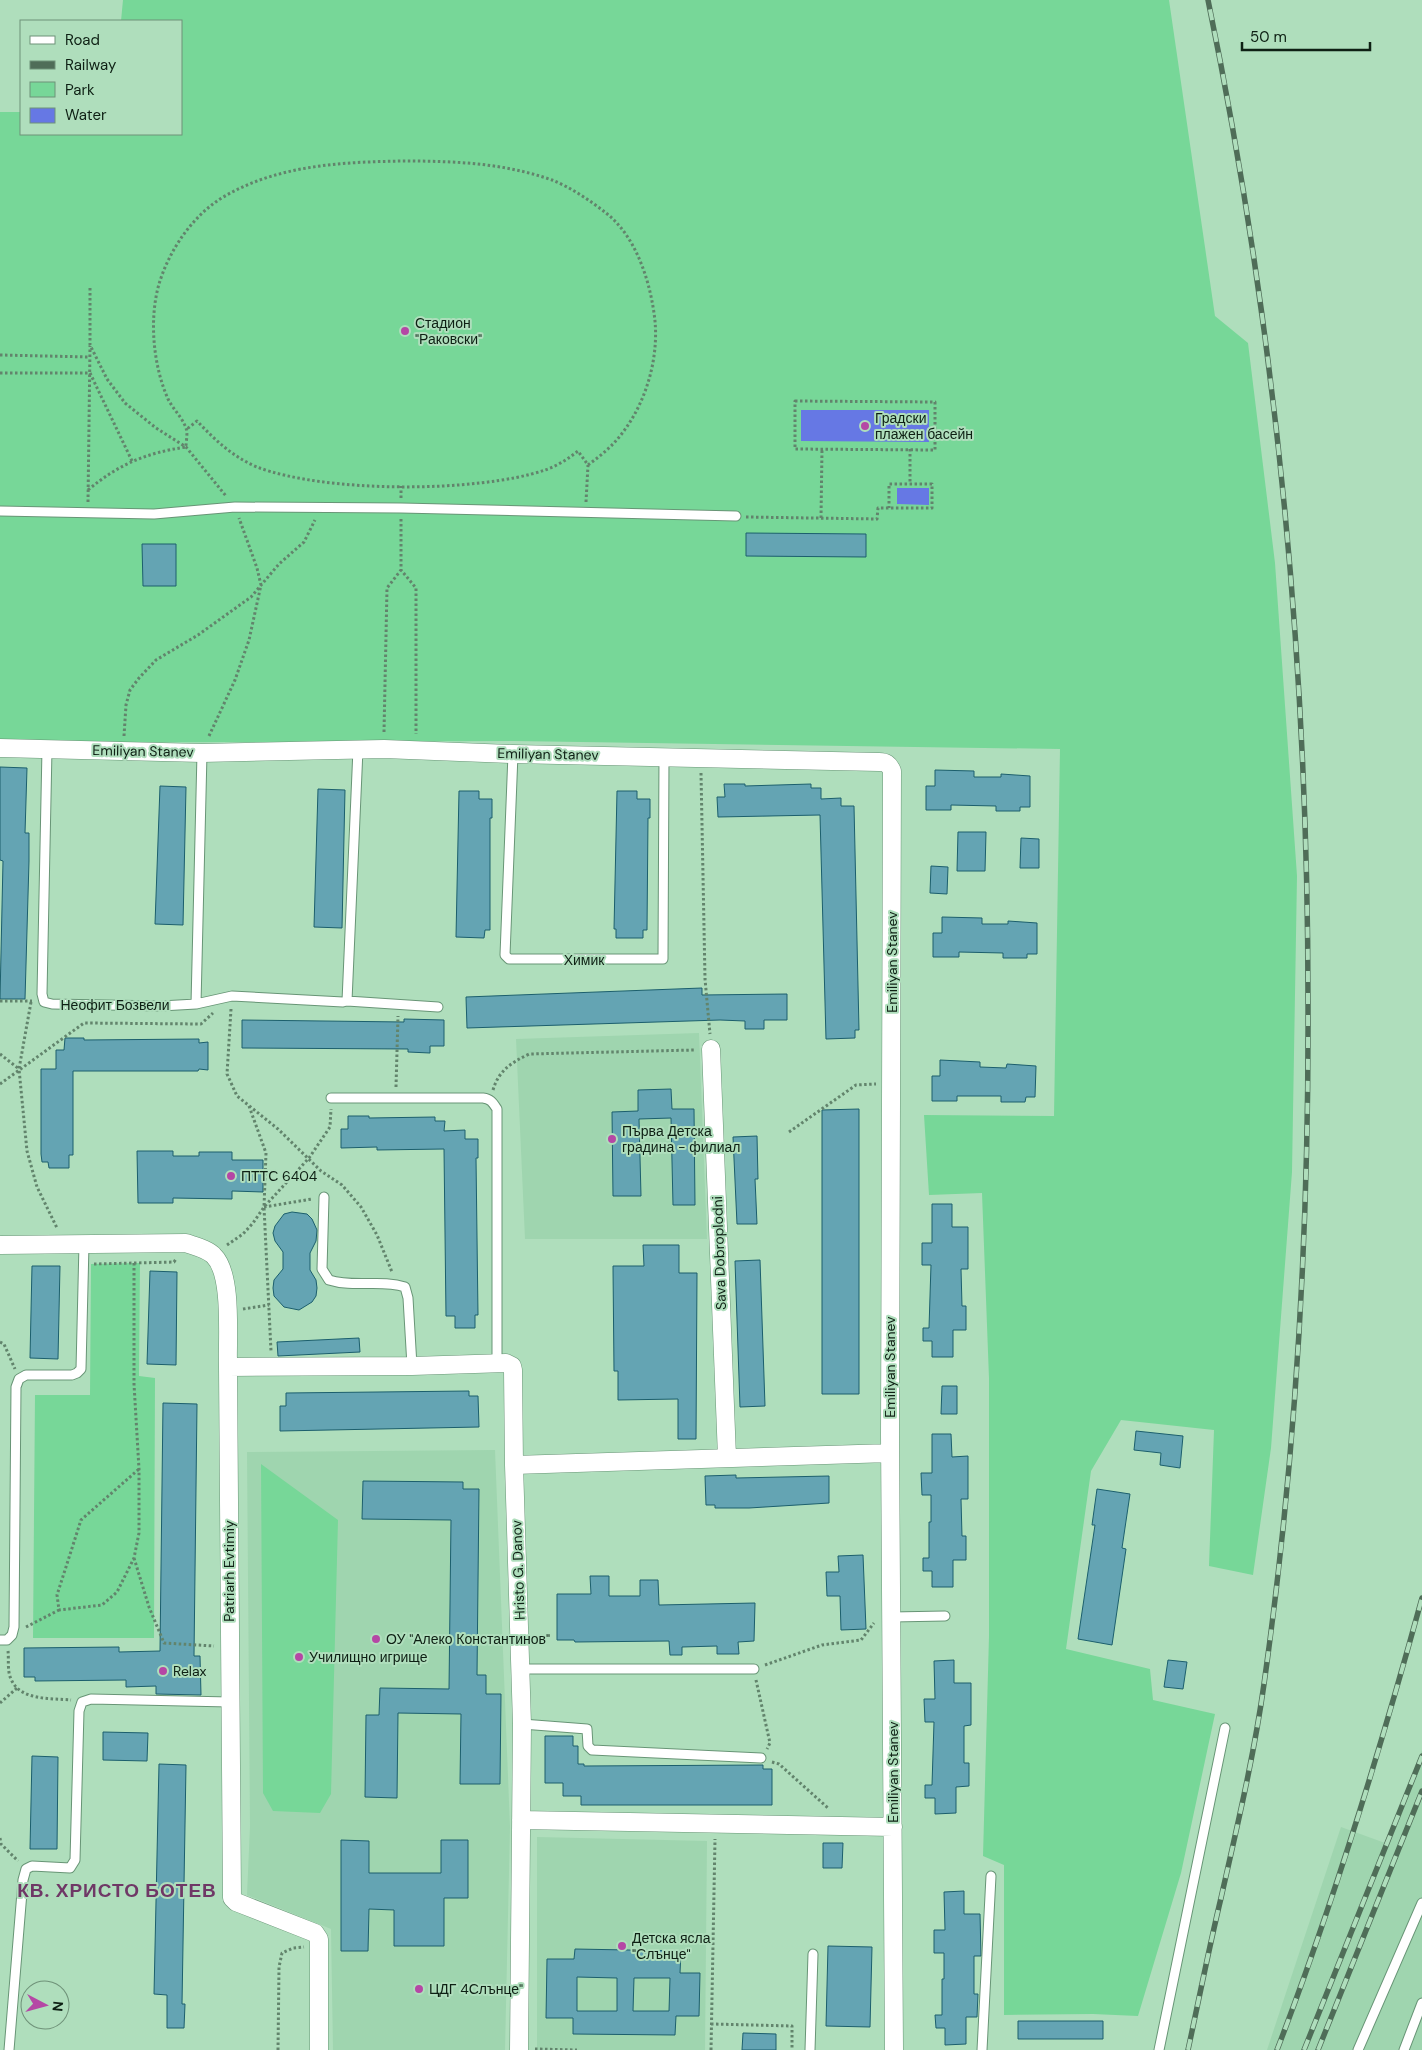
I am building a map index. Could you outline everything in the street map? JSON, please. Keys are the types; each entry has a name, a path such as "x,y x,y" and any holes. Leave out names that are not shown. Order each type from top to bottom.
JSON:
{"street":[{"name":"Emiliyan Stanev","path":"0,748 202,753 384,749 514,754 886,762 890,766 892,771 890,1453 894,2050"},
{"name":"Sava Dobroplodni","path":"711,1050 727,1458"},
{"path":"0,1244 186,1243 213,1254"},
{"name":"Patriarh Evtimiy","path":"213,1254 221,1266 226,1281 232,1898 236,1902 315,1933 319,1938 320,1946"},
{"path":"228,1367 412,1366 497,1363"},
{"name":"Hristo G. Danov","path":"497,1363 509,1364 513,1370 522,1724 519,2050"},
{"path":"514,1465 890,1453"},
{"path":"521,1820 893,1827"},
{"path":"320,1946 320,2050"}],"lane":[{"path":"0,511 154,514 235,507 401,508 736,516"},
{"name":"Неофит Бозвели","path":"47,749 42,984 44,1002 52,1004 142,1006 196,1004 232,996 438,1007"},
{"path":"347,1001 358,749"},
{"path":"196,1004 202,753"},
{"name":"Химик","path":"514,754 505,954 509,959 663,959 664,757"},
{"path":"331,1098 490,1099 497,1109 497,1363"},
{"path":"324,1197 322,1269 329,1280 342,1284 396,1284 405,1287 408,1298 412,1366"},
{"path":"6,1638 14,1627 16,1387 19,1379 26,1375 72,1375 81,1369 84,1244"},
{"path":"891,1609 945,1616"},
{"path":"520,1669 754,1669"},
{"path":"9,2050 23,1880 26,1869 32,1866 70,1868 75,1860 79,1711 82,1702 91,1699 230,1702"},
{"path":"522,1724 587,1729 588,1746 592,1750 761,1758"},
{"path":"1159,2050 1225,1728"},
{"path":"982,2050 991,1876"},
{"path":"1358,2050 1422,1903"},
{"path":"810,2050 814,1954"},
{"path":"1404,2050 1422,2003"}],"path":[{"path":"88,490 102,478 132,461 168,450 186,447 187,429 168,398 155,352 154,316 159,284 178,242 196,219 218,200 263,179 290,171 322,165 380,162 445,161 522,171 554,181 608,214 625,234 636,253 653,307 655,331 651,371 636,410 624,431 611,446 588,465"},
{"path":"88,512 90,345"},
{"path":"0,356 90,357"},
{"path":"0,372 90,373"},
{"path":"90,373 132,461"},
{"path":"795,401 935,402 935,450 822,449 795,449 795,401"},
{"path":"187,429 198,421 216,441 235,455 256,466 281,475 340,484 402,486 474,483 518,477 546,470 578,452 588,465 585,512"},
{"path":"821,518 822,449"},
{"path":"910,450 910,484"},
{"path":"736,516 876,519 878,508 889,508 932,508 932,484 889,484 889,508"},
{"path":"384,749 387,588 401,570 402,486"},
{"path":"123,751 126,705 130,690 139,678 156,660 198,635 251,597 279,564 304,542 319,508"},
{"path":"401,570 416,588 416,750"},
{"path":"490,1099 496,1081 511,1063 529,1054 711,1050 705,979 701,758"},
{"path":"0,1084 84,1023 201,1024 232,996"},
{"path":"232,996 227,1074 237,1096 278,1129 322,1171 342,1185 361,1207 376,1234 396,1284"},
{"path":"0,1001 44,1002"},
{"path":"31,1002 19,1069 30,1160 37,1187 66,1244"},
{"path":"395,1098 398,1004"},
{"path":"0,1054 19,1069"},
{"path":"789,1132 856,1085 891,1083"},
{"path":"213,1254 243,1234 264,1207 309,1158 330,1127 331,1098"},
{"path":"248,1105 266,1153 264,1207 272,1367"},
{"path":"264,1207 324,1197"},
{"path":"82,1702 26,1694 17,1688 10,1678 6,1638 58,1610 102,1605 117,1592 134,1558 139,1533 139,1469 134,1384 134,1263"},
{"path":"226,1312 269,1305"},
{"path":"0,1342 4,1344 19,1379"},
{"path":"58,1610 57,1595 81,1520 139,1469"},
{"path":"134,1558 149,1608 164,1643 230,1647"},
{"path":"848,1826 779,1764 761,1758 770,1743 754,1669 822,1645 861,1640 891,1609"},
{"path":"0,1703 17,1688"},
{"path":"710,2050 715,1824"},
{"path":"0,1838 1,1844 26,1869"},
{"path":"278,2050 279,1967 282,1953 293,1948 320,1946"},
{"path":"711,2024 792,2026 792,2050"},
{"path":"519,2050 577,2050"}],"shaded area":[{"name":"Първа Детска градина - филиал","path":"699,1033 707,1239 525,1239 516,1039"},
{"name":"ОУ \"Алеко Константинов\"","path":"495,1450 510,1827 505,2050 333,2050 331,1929 247,1895 250,1826 247,1452"},
{"path":"1422,1750 1422,2050 1267,2050 1341,1827 1385,1843"},
{"name":"Детска ясла \"Слънце\"","path":"537,1837 707,1841 705,2050 537,2050"}],"green space":[{"path":"123,0 1169,0 1215,316 1248,343 1275,563 1297,876 1292,1172 1271,1448 1253,1575 1209,1566 1214,1430 1121,1420 1091,1471 1066,1649 1150,1669 1153,1700 1215,1714 1181,1873 1138,2016 1093,2014 1004,2015 1004,1865 983,1856 989,1636 989,1378 982,1193 929,1195 924,1115 1054,1116 1060,749 514,741 0,743 0,112 20,112 20,135 182,135 182,20 121,20"},
{"path":"140,1263 139,1376 155,1378 154,1638 33,1638 35,1395 90,1395 91,1264"},
{"name":"Училищно игрище","path":"261,1464 338,1520 331,1794 320,1813 273,1811 263,1793"}],"water":[{"name":"Градски плажен басейн","path":"801,410 929,410 929,442 801,441"},
{"path":"897,488 929,488 929,505 897,504"}],"building":[{"path":"746,533 866,534 866,557 746,556"},
{"path":"142,544 176,544 176,586 143,586"},
{"path":"0,767 27,768 25,833 29,833 29,861 25,999 0,999 3,861 0,860"},
{"path":"935,770 974,771 974,777 1001,777 1001,774 1030,776 1030,807 1020,807 1020,811 996,811 996,806 951,805 951,810 926,810 926,786 935,786"},
{"path":"724,784 745,784 745,786 811,784 811,788 821,788 821,799 841,798 841,806 854,806 859,1030 855,1030 855,1038 826,1039 820,815 718,817 717,797 725,797"},
{"path":"160,786 186,787 183,925 155,924"},
{"path":"318,789 345,790 342,928 314,927"},
{"path":"459,791 479,791 479,799 492,799 492,818 490,818 490,930 485,930 484,938 456,937"},
{"path":"617,791 637,791 637,799 650,799 650,818 648,818 647,930 643,930 643,938 616,938 616,929 614,929"},
{"path":"958,832 986,832 985,871 957,871"},
{"path":"1021,838 1039,839 1039,868 1020,868"},
{"path":"931,866 948,867 947,894 930,893"},
{"path":"942,917 982,918 982,924 1008,924 1008,921 1037,923 1037,954 1027,954 1027,958 1003,958 1003,953 959,952 959,957 933,957 933,933 942,933"},
{"path":"702,988 702,995 787,994 787,1020 764,1020 764,1029 745,1029 745,1021 720,1020 467,1028 466,997"},
{"path":"404,1019 444,1020 444,1046 430,1046 430,1053 408,1052 408,1049 242,1048 242,1020 404,1022"},
{"path":"65,1038 84,1038 84,1040 199,1039 199,1043 208,1042 208,1070 73,1071 73,1155 69,1155 69,1168 49,1168 48,1162 42,1162 41,1154 41,1069 56,1069 56,1050 64,1050"},
{"path":"940,1060 980,1062 980,1067 1006,1068 1007,1064 1036,1066 1035,1097 1026,1097 1025,1102 1001,1102 1001,1096 957,1096 957,1101 932,1101 932,1076 940,1076"},
{"path":"671,1089 672,1109 694,1109 695,1205 673,1205 671,1118 639,1119 641,1196 613,1196 612,1112 638,1111 638,1090"},
{"path":"859,1109 859,1394 822,1394 822,1110"},
{"path":"348,1116 369,1116 369,1118 435,1117 435,1121 445,1121 444,1131 465,1130 465,1139 478,1139 478,1158 476,1158 478,1315 475,1315 475,1328 455,1328 455,1316 446,1316 444,1149 377,1150 377,1147 341,1148 341,1129 348,1129"},
{"path":"757,1136 758,1179 755,1179 757,1224 737,1224 733,1137"},
{"path":"137,1151 173,1151 173,1156 199,1156 199,1152 232,1152 232,1160 263,1160 263,1192 232,1191 232,1199 173,1198 173,1203 138,1203"},
{"path":"932,1204 952,1204 952,1227 968,1227 968,1269 961,1269 962,1306 966,1306 966,1330 953,1330 953,1357 932,1357 932,1341 923,1341 923,1328 929,1328 931,1265 922,1265 922,1243 932,1243"},
{"path":"292,1212 307,1214 312,1219 317,1230 316,1241 310,1253 310,1270 316,1280 316,1296 312,1302 299,1310 284,1307 274,1296 273,1288 274,1280 283,1269 283,1252 275,1241 273,1233 275,1226 284,1214"},
{"path":"643,1245 679,1245 679,1273 697,1273 696,1439 678,1439 678,1399 618,1400 618,1371 614,1371 613,1266 644,1266"},
{"path":"760,1260 765,1406 740,1407 735,1261"},
{"path":"32,1266 60,1266 58,1359 30,1358"},
{"path":"150,1271 177,1272 176,1365 147,1364"},
{"path":"359,1338 360,1352 278,1356 277,1342"},
{"path":"942,1386 957,1386 957,1414 941,1414"},
{"path":"469,1391 469,1396 478,1396 479,1427 280,1431 280,1406 286,1406 286,1393"},
{"path":"163,1403 197,1404 194,1656 200,1656 201,1695 156,1694 156,1686 126,1687 126,1680 35,1681 35,1677 24,1677 24,1648 119,1647 119,1652 160,1651"},
{"path":"1136,1431 1183,1436 1180,1468 1160,1465 1161,1453 1134,1450"},
{"path":"932,1434 951,1434 952,1457 968,1456 968,1499 961,1499 962,1536 966,1536 966,1560 953,1560 953,1587 932,1587 932,1571 923,1571 923,1558 929,1558 931,1495 922,1495 921,1473 932,1473"},
{"path":"736,1475 736,1478 829,1476 829,1503 749,1508 715,1508 715,1505 706,1505 705,1476"},
{"path":"363,1481 463,1482 463,1489 479,1489 477,1675 486,1675 486,1694 501,1694 500,1784 460,1784 461,1714 398,1713 397,1798 365,1797 366,1715 379,1715 380,1688 449,1689 451,1520 362,1519"},
{"path":"1097,1489 1130,1494 1122,1548 1126,1549 1112,1645 1078,1639 1095,1525 1092,1525"},
{"path":"863,1555 866,1629 841,1630 840,1596 827,1596 826,1572 839,1572 838,1556"},
{"path":"590,1576 609,1576 609,1596 640,1596 640,1580 658,1580 659,1605 755,1603 754,1641 738,1642 739,1654 717,1654 717,1646 682,1647 682,1655 670,1655 669,1641 575,1642 574,1640 557,1640 557,1594 591,1594"},
{"path":"954,1660 954,1683 971,1683 971,1725 964,1726 964,1763 969,1763 969,1786 956,1787 956,1813 935,1814 935,1798 925,1798 925,1785 932,1785 934,1722 925,1722 924,1699 935,1699 934,1661"},
{"path":"1168,1660 1187,1662 1183,1689 1164,1687"},
{"path":"103,1732 148,1733 147,1761 103,1760"},
{"path":"545,1736 573,1736 573,1746 578,1746 578,1764 584,1764 584,1766 763,1765 763,1769 772,1769 772,1805 581,1805 581,1796 563,1796 563,1783 545,1783"},
{"path":"32,1756 58,1757 57,1849 30,1849"},
{"path":"159,1764 186,1765 182,2004 185,2004 184,2028 167,2028 167,1995 154,1994"},
{"path":"341,1840 369,1841 369,1873 441,1873 441,1840 468,1840 468,1898 444,1898 444,1946 394,1946 394,1910 369,1909 368,1951 341,1951"},
{"path":"823,1843 843,1843 842,1868 823,1868"},
{"path":"964,1891 964,1914 980,1914 981,1956 974,1956 974,1994 978,1994 977,2017 966,2017 966,2044 945,2045 945,2028 936,2028 935,2015 942,2015 944,1953 934,1953 934,1930 945,1930 944,1892"},
{"path":"828,1946 872,1947 870,2027 826,2026"},
{"path":"575,1949 681,1951 680,1973 700,1973 699,2016 676,2016 675,2035 573,2034 573,2018 546,2018 547,1959 574,1959","holes":["577,1977 617,1978 617,2011 577,2011","634,1978 670,1978 669,2011 633,2011"]},
{"path":"1018,2021 1103,2021 1103,2039 1018,2039"},
{"path":"743,2033 776,2034 776,2050 742,2050"}],"railway":[{"path":"1188,2050 1250,1765 1260,1711 1275,1599 1285,1514 1298,1343 1303,1258 1308,1087 1306,875 1302,749 1284,498 1270,373 1252,248 1232,124 1208,0"},
{"path":"1277,2050 1318,1938 1355,1826 1422,1598"},
{"path":"1304,2050 1422,1756"},
{"path":"1318,2050 1422,1791"}],"place":[{"name":"Стадион \"Раковски\"","path":"405,331"},
{"name":"Градски плажен басейн","path":"865,426"},
{"name":"Първа Детска градина - филиал","path":"612,1139"},
{"name":"ПТТС 6404","path":"231,1176"},
{"name":"ОУ \"Алеко Константинов\"","path":"376,1639"},
{"name":"Училищно игрище","path":"299,1657"},
{"name":"Relax","path":"163,1671"},
{"name":"Детска ясла \"Слънце\"","path":"622,1946"},
{"name":"ЦДГ 4Слънце\"","path":"419,1989"}],"district":[{"name":"КВ. ХРИСТО БОТЕВ","path":"117,1890"}]}
